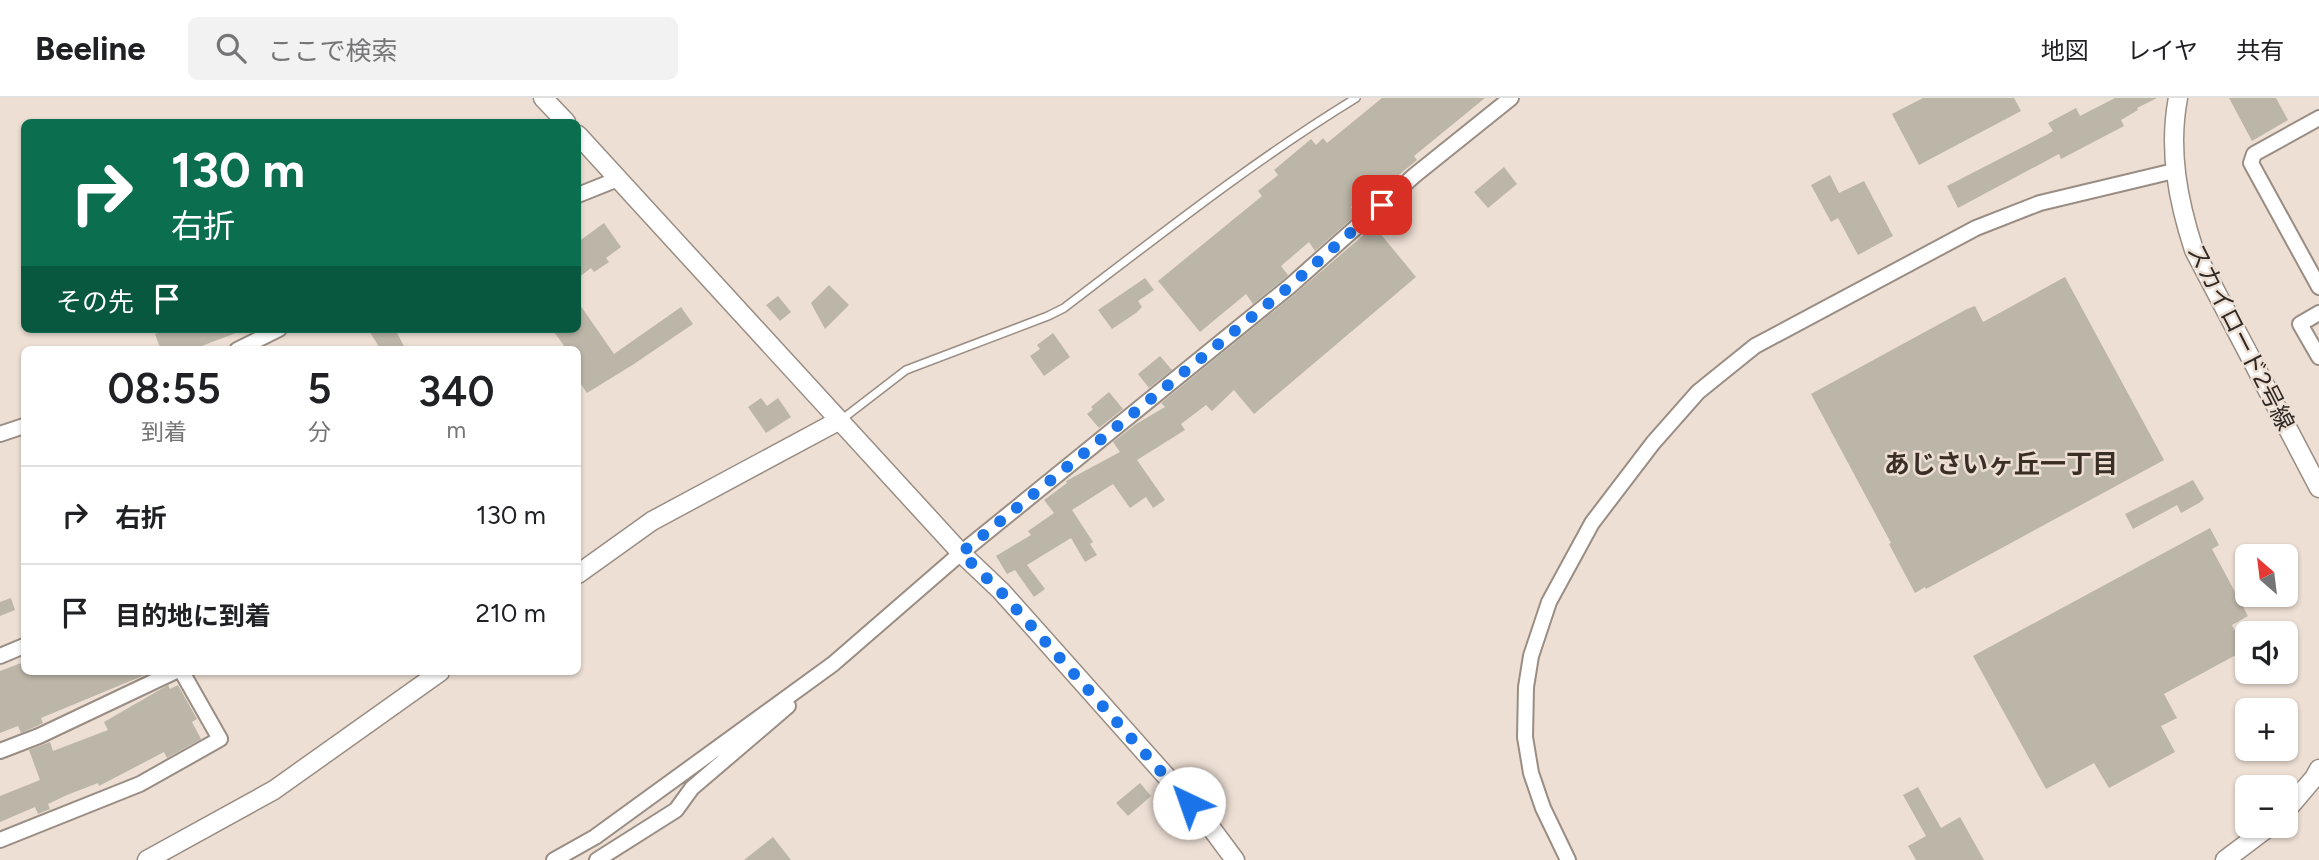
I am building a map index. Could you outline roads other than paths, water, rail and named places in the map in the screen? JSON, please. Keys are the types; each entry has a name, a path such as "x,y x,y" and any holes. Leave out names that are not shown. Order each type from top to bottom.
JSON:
{"street":[{"path":"543,98 563,119"},
{"path":"554,860 595,837 833,664 961,553 1290,286 1415,175 1511,98"},
{"name":"スカイロード2号線","path":"2178,98 2174,115 2174,172 2194,250 2319,488"},
{"path":"2319,118 2255,153 2251,163 2319,287"},
{"path":"581,138 961,553 1001,592 1188,801 1235,860"},
{"path":"1568,860 1543,808 1531,773 1525,737 1526,687 1531,656 1549,602 1592,523 1653,443 1698,392 1755,346 1976,228 2040,203 2174,172"},
{"path":"581,194 618,179"},
{"path":"2319,313 2300,324 2319,357"},
{"path":"245,346 271,333"},
{"path":"581,572 652,521 840,420"},
{"path":"0,434 21,427"},
{"path":"0,656 21,647"},
{"path":"0,751 39,736 168,675"},
{"path":"0,840 140,784 219,740 184,675"},
{"path":"147,860 274,790 436,675"},
{"path":"597,860 676,810 692,788 787,708 813,678"},
{"path":"2298,797 2319,769"},
{"path":"2225,860 2254,838"}],"lane":[{"path":"840,420 906,370 1065,308 1230,181 1356,98"}],"district":[{"name":"あじさいヶ丘一丁目","path":"2001,464"}]}
